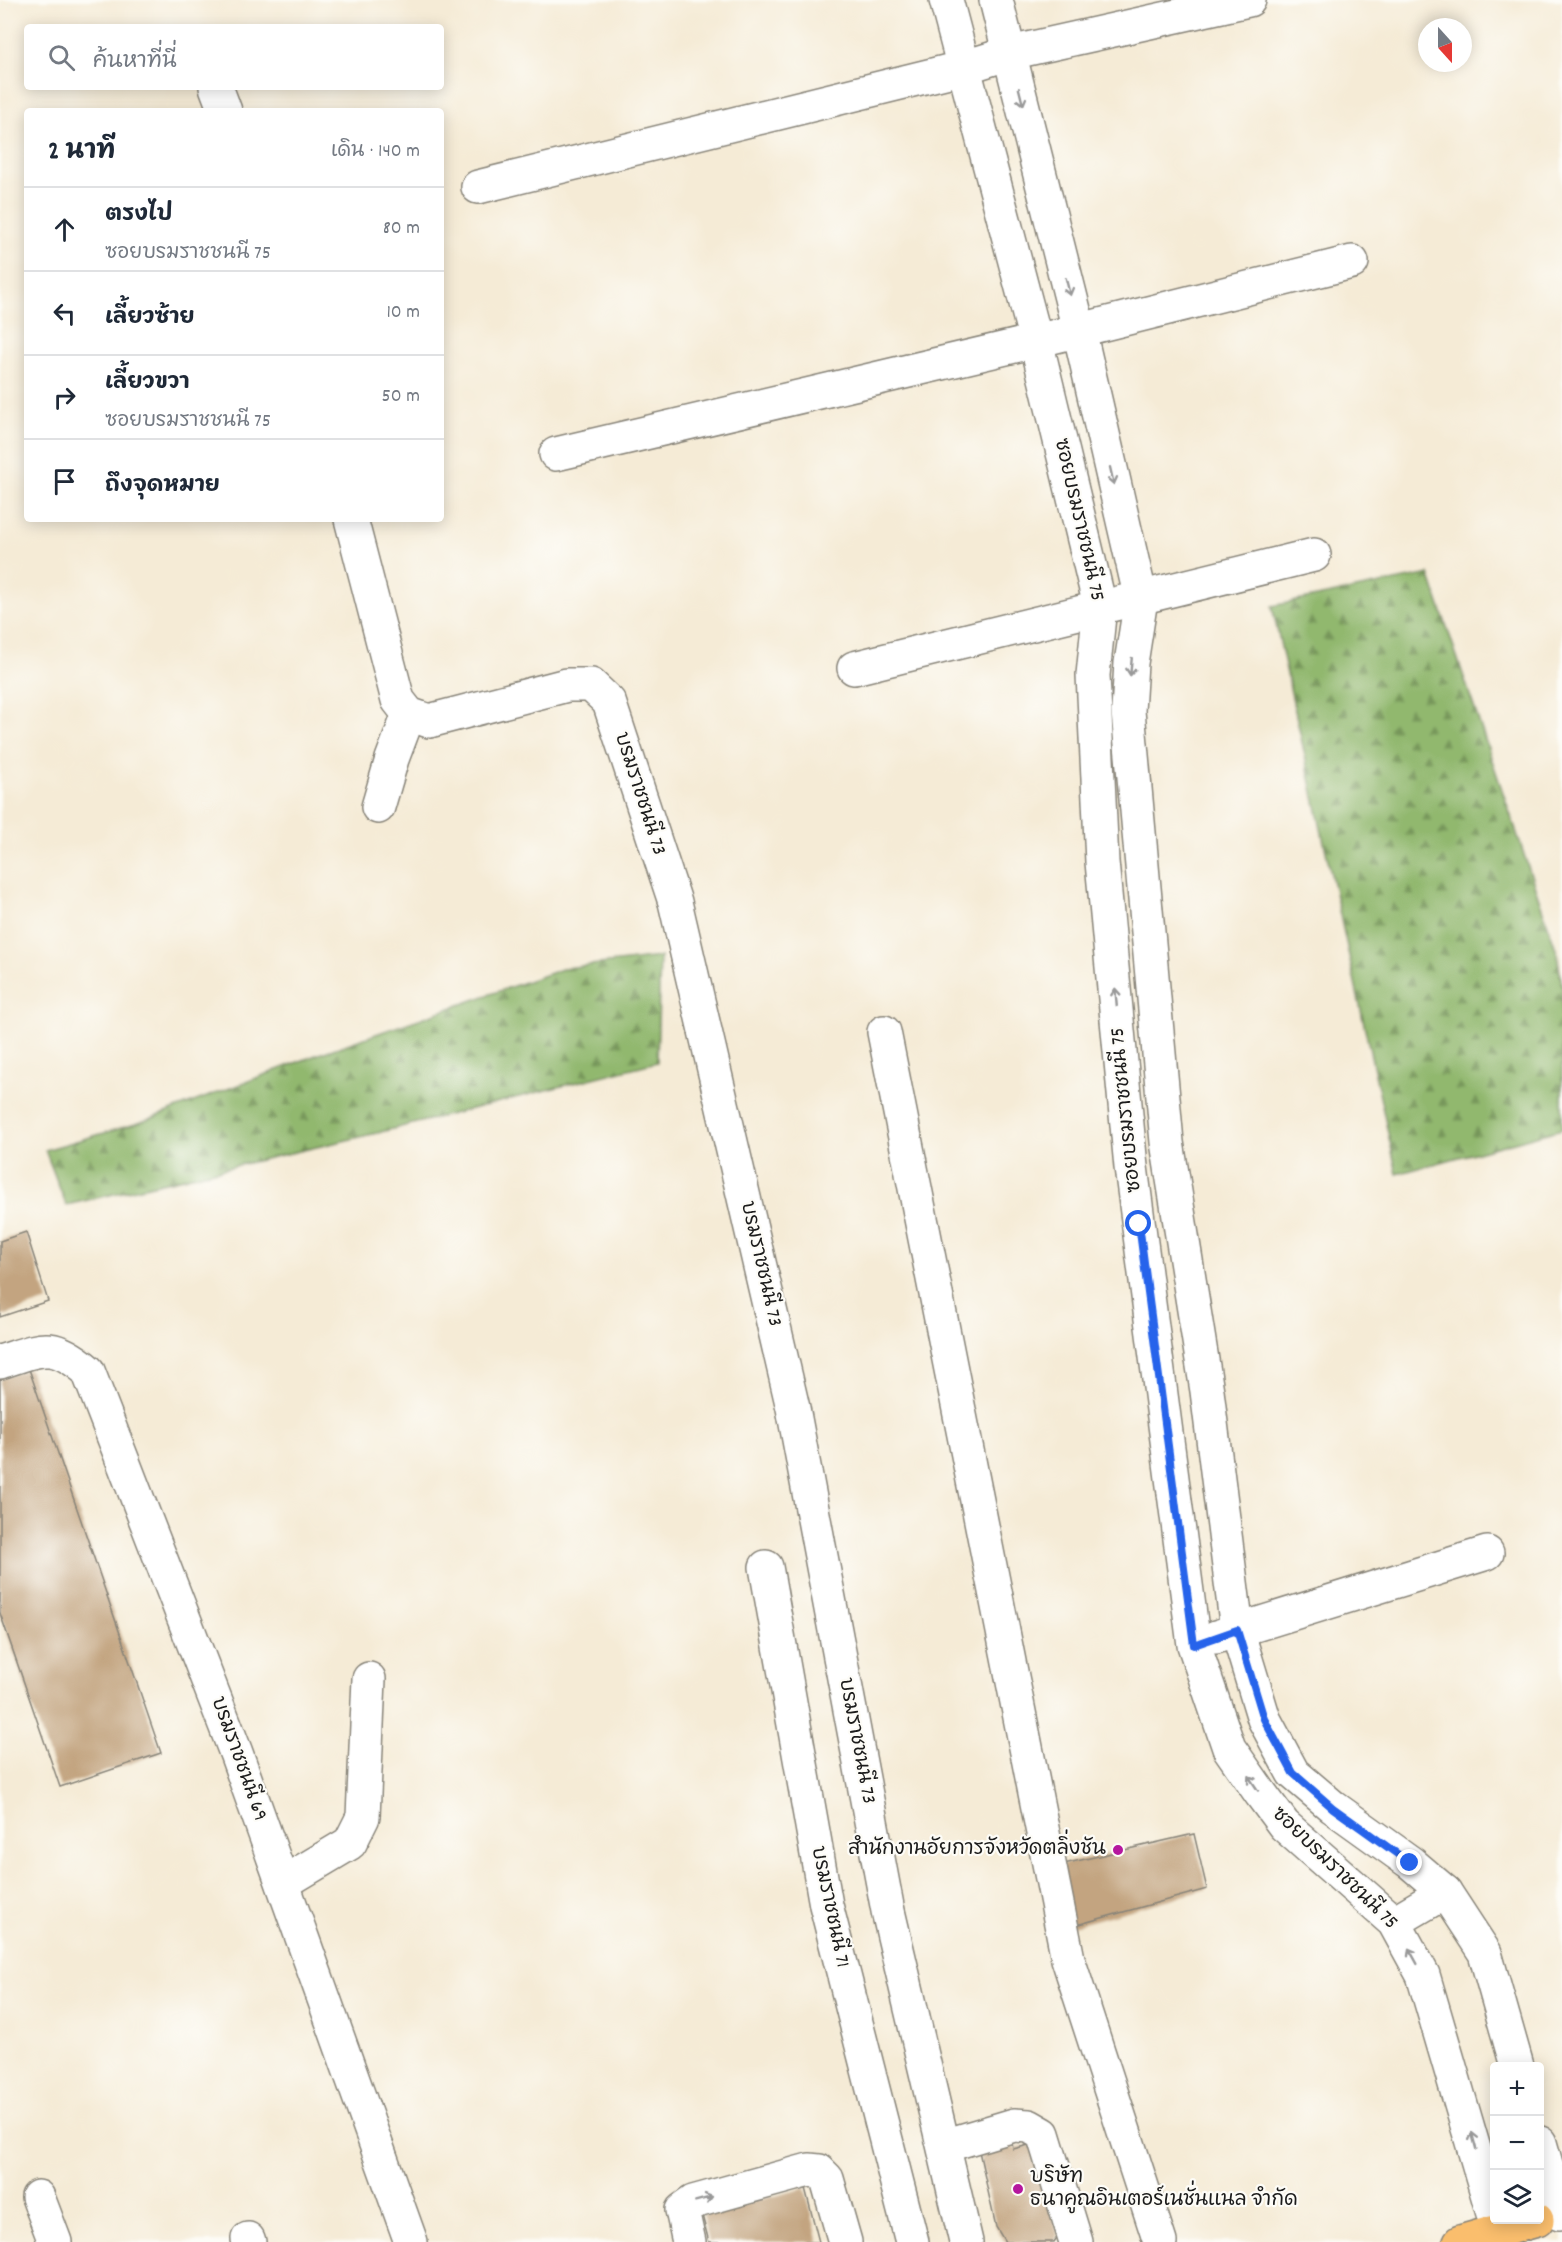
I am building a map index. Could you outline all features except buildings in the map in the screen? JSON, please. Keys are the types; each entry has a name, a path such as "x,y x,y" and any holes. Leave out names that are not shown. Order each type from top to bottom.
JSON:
{"main road":[{"path":"1460,2242 1494,2224"}],"street":[{"name":"ซอยบรมราชชนนี 75","path":"946,0 1036,341 1100,606 1093,675 1102,862 1131,1167 1194,1645 1229,1748 1260,1794 1284,1826 1394,1922 1423,1975 1490,2203"},
{"name":"ซอยบรมราชชนนี 75","path":"996,0 1079,330 1140,599 1131,663 1128,711 1167,1142 1207,1391 1237,1630 1264,1719 1293,1773 1333,1808 1410,1863 1445,1892 1485,1953 1516,2062"},
{"path":"478,188 965,67 1010,53 1249,0"},
{"path":"217,90 224,108"},
{"path":"556,454 1036,341 1352,262"},
{"path":"352,522 398,700 410,714 392,759 378,807"},
{"path":"854,668 1314,555"},
{"name":"บรมราชชนนี 73","path":"410,714 429,721 567,685 591,685 609,702 675,902 785,1373 888,1911 966,2242"},
{"path":"884,1032 1068,1959 1160,2242"},
{"name":"บรมราชชนนี 69","path":"0,1362 44,1348 69,1354 88,1371 236,1753 411,2242"},
{"path":"1194,1645 1486,1553"},
{"name":"บรมราชชนนี 71","path":"766,1567 826,1905 912,2242"},
{"path":"283,1883 350,1843 363,1818 369,1679"},
{"path":"1394,1922 1445,1892"},
{"path":"944,2146 1014,2125 1029,2126 1043,2134 1076,2242"},
{"path":"689,2242 682,2210 693,2202 809,2170 819,2171 827,2179 845,2242"},
{"path":"1543,2170 1550,2216"},
{"path":"38,2197 55,2242"}],"green space":[{"path":"1429,574 1557,952 1562,987 1562,1129 1397,1174 1272,606"},
{"path":"660,957 657,1062 373,1134 66,1205 45,1150 139,1123 316,1055 565,968"}],"place":[{"name":"สำนักงานอัยการจังหวัดตลิ่งชัน","path":"1118,1850"},
{"name":"บริษัท ธนาคูณอินเตอร์เนชั่นแนล จำกัด","path":"1018,2189"}],"route":[{"path":"1139,1224 1194,1645 1237,1630 1264,1719 1293,1773 1333,1808 1410,1863"}]}
